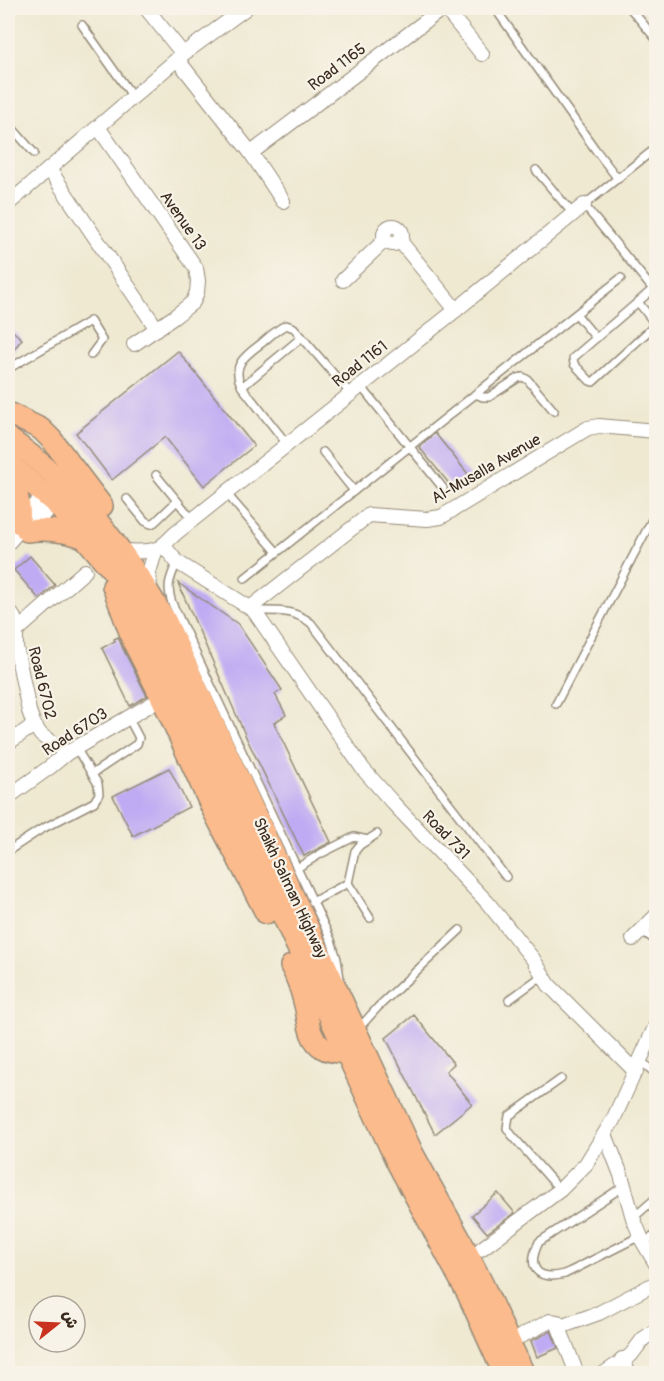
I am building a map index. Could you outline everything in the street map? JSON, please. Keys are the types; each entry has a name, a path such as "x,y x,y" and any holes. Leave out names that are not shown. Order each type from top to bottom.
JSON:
{"main road":[{"path":"13,415 43,464"},
{"path":"13,415 41,429 52,440 106,512 126,624 212,808 294,970 314,1039 321,1047 329,1051 346,1053"},
{"name":"Shaikh Salman Highway","path":"8,438 43,464 86,538 113,555 119,578 168,669 397,1162 468,1294 504,1374"},
{"name":"Shaikh Salman Highway","path":"8,463 58,492 150,594 165,620 339,993 356,1024 413,1154 461,1241 526,1374"},
{"path":"8,470 19,498 17,533 47,529 86,538"},
{"path":"356,1024 370,1036 429,1159 481,1249 521,1336 526,1356 526,1374"}],"street":[{"path":"146,8 283,201"},
{"path":"8,204 180,56 246,8"},
{"name":"Road 1165","path":"251,153 444,8 482,54"},
{"name":"Avenue 13","path":"98,127 196,268 197,292 193,302 135,344"},
{"path":"49,169 157,329"},
{"name":"Road 1161","path":"160,547 192,519 456,310 578,209"},
{"path":"343,280 385,240 386,229 396,226 402,235 400,241 456,310"},
{"name":"Al-Musalla Avenue","path":"252,609 369,515 427,519 441,517 588,429 599,426 657,431"},
{"path":"17,533 58,492"},
{"path":"113,555 160,547"},
{"path":"160,547 177,562 252,609"},
{"path":"150,594 149,572 160,547"},
{"path":"12,635 85,571"},
{"name":"Road 6702","path":"8,609 16,625 12,635 34,725 41,735 71,751"},
{"name":"Road 731","path":"252,609 363,769 487,902 533,958 549,985 638,1066"},
{"name":"Road 6703","path":"8,797 71,751 162,698"},
{"path":"8,743 34,725"},
{"path":"637,935 657,916"},
{"path":"481,1249 560,1190 586,1164 613,1120 657,1025"},
{"path":"605,1134 633,1218 657,1264"},
{"path":"560,1327 599,1313 657,1283"},
{"path":"521,1336 552,1321 556,1322 578,1374"},
{"path":"603,1374 634,1352 643,1339 657,1330"},
{"path":"622,1359 629,1374"}],"lane":[{"path":"630,8 657,39"},
{"path":"499,14 618,179"},
{"path":"82,25 133,97"},
{"path":"8,123 34,153"},
{"path":"578,209 657,148"},
{"path":"536,170 578,209 655,291 638,302 573,358 574,364 590,381 593,381 653,327 652,320 638,302"},
{"path":"245,578 621,278"},
{"path":"577,315 596,338"},
{"path":"8,369 90,321 102,340 91,355"},
{"path":"287,444 242,387 238,377 241,360 286,325 294,328 355,389 409,447 443,488"},
{"path":"242,387 302,337"},
{"path":"475,394 489,397 523,377 554,411"},
{"path":"323,452 354,491"},
{"path":"156,475 192,519"},
{"path":"226,493 277,552"},
{"path":"127,499 145,521 151,524 177,501"},
{"path":"556,704 657,512"},
{"path":"177,562 168,584 172,603 331,940 337,959 339,993"},
{"path":"252,609 292,612 311,623 506,877"},
{"path":"92,774 137,744 139,738 128,717"},
{"path":"8,851 40,830 94,802 99,794 98,784 71,751"},
{"path":"370,918 348,884 356,851 360,845 377,834"},
{"path":"297,868 354,837 368,840"},
{"path":"312,902 348,884"},
{"path":"356,1024 378,1007 460,930"},
{"path":"637,935 657,941"},
{"path":"509,1000 543,975"},
{"path":"638,1066 657,1074"},
{"path":"560,1190 507,1128 509,1116 561,1079"},
{"path":"624,1186 539,1242 534,1253 534,1263 538,1271 544,1276 565,1274 642,1239 657,1236"},
{"path":"633,1218 657,1198"}],"building":[{"path":"8,327 22,339 8,357"},
{"path":"178,351 254,446 204,486 165,437 112,480 76,433"},
{"path":"435,433 472,479 456,492 419,447"},
{"path":"30,556 55,585 39,599 14,570"},
{"path":"178,583 238,624 282,690 275,694 286,715 274,723 331,842 304,856 247,739"},
{"path":"118,637 147,696 130,706 102,648"},
{"path":"169,768 189,807 133,836 113,796"},
{"path":"414,1015 454,1064 446,1071 472,1104 435,1134 386,1038"},
{"path":"498,1193 515,1213 487,1233 472,1215"},
{"path":"551,1331 558,1348 537,1357 531,1341"}]}
